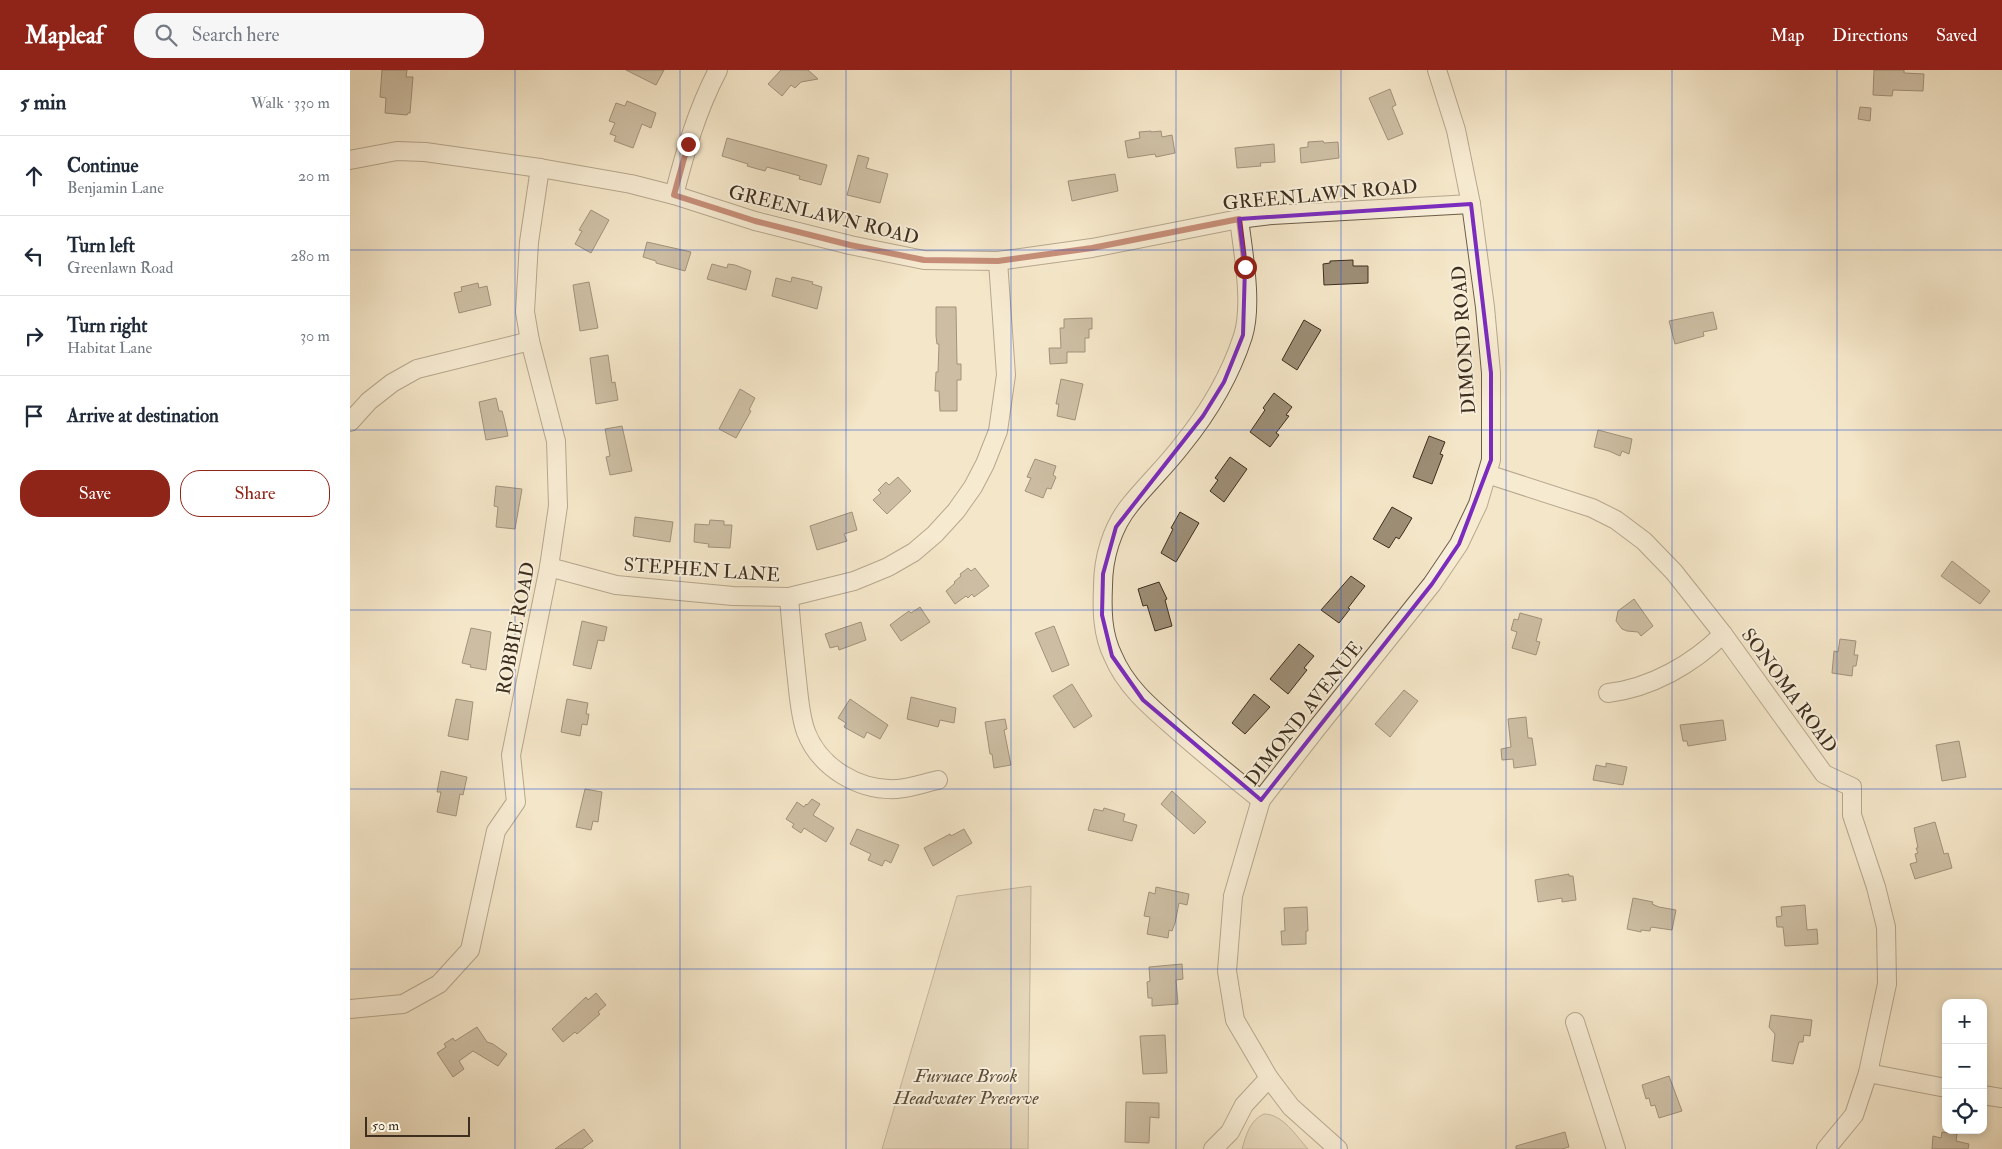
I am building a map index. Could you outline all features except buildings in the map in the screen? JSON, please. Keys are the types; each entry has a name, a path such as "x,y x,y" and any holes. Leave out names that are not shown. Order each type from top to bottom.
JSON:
{"street":[{"path":"674,195 688,144 708,90 718,70"},
{"path":"1437,70 1456,130 1471,204"},
{"name":"GREENLAWN ROAD","path":"350,160 397,151 425,152 540,168 631,184 674,195 755,221 850,245 924,260 998,261 1092,248 1239,219 1272,215 1471,204"},
{"name":"ROBBIE ROAD","path":"350,1009 404,1004 439,984 470,950 496,831 516,802 511,755 549,567 558,506 556,440 530,341 525,312 529,242 540,168"},
{"name":"DIMOND ROAD","path":"1471,204 1485,307 1491,373 1491,460 1487,474"},
{"path":"1239,219 1245,267 1246,317 1243,335 1224,382 1203,416 1182,445 1129,506 1116,526 1103,574 1102,615 1112,656 1125,679 1143,700 1210,759 1261,800"},
{"name":"STEPHEN LANE","path":"549,567 616,585 733,596 789,596 854,581 888,568 914,552 935,534 956,511 973,487 985,464 998,431 1006,375 998,261"},
{"path":"350,422 392,383 417,369 530,341"},
{"name":"SONOMA ROAD","path":"1487,474 1592,508 1616,520 1644,540 1674,572 1723,634 1824,774 1852,787 1852,815 1876,887 1886,927 1887,984 1868,1073 1854,1115 1826,1149"},
{"name":"DIMOND AVENUE","path":"1338,1149 1291,1107 1269,1078 1236,1020 1227,971 1233,896 1261,800 1432,584 1459,544 1478,504 1487,474"},
{"path":"789,596 800,706 806,733 818,754 834,770 851,780 871,786 894,789 938,780"},
{"path":"1608,693 1624,691 1650,682 1685,665 1711,647 1723,634"},
{"path":"1575,1022 1616,1149"},
{"path":"1868,1073 1942,1087"},
{"path":"1213,1149 1230,1132 1244,1105 1269,1078"},
{"path":"1987,1095 2002,1098"}],"highlighted area":[{"path":"1471,204 1491,373 1491,460 1459,544 1432,584 1261,800 1143,700 1112,656 1102,615 1103,574 1116,527 1203,416 1224,382 1243,335 1245,267 1239,219"}],"green space":[{"name":"Furnace Brook Headwater Preserve","path":"1031,886 1028,1149 882,1149 957,896"},
{"path":"1264,1114 1271,1115 1283,1122 1308,1149 1242,1149 1252,1124"}],"route":[{"path":"688,144 674,195 755,221 850,245 924,260 998,261 1092,248 1239,219 1245,267"}]}
